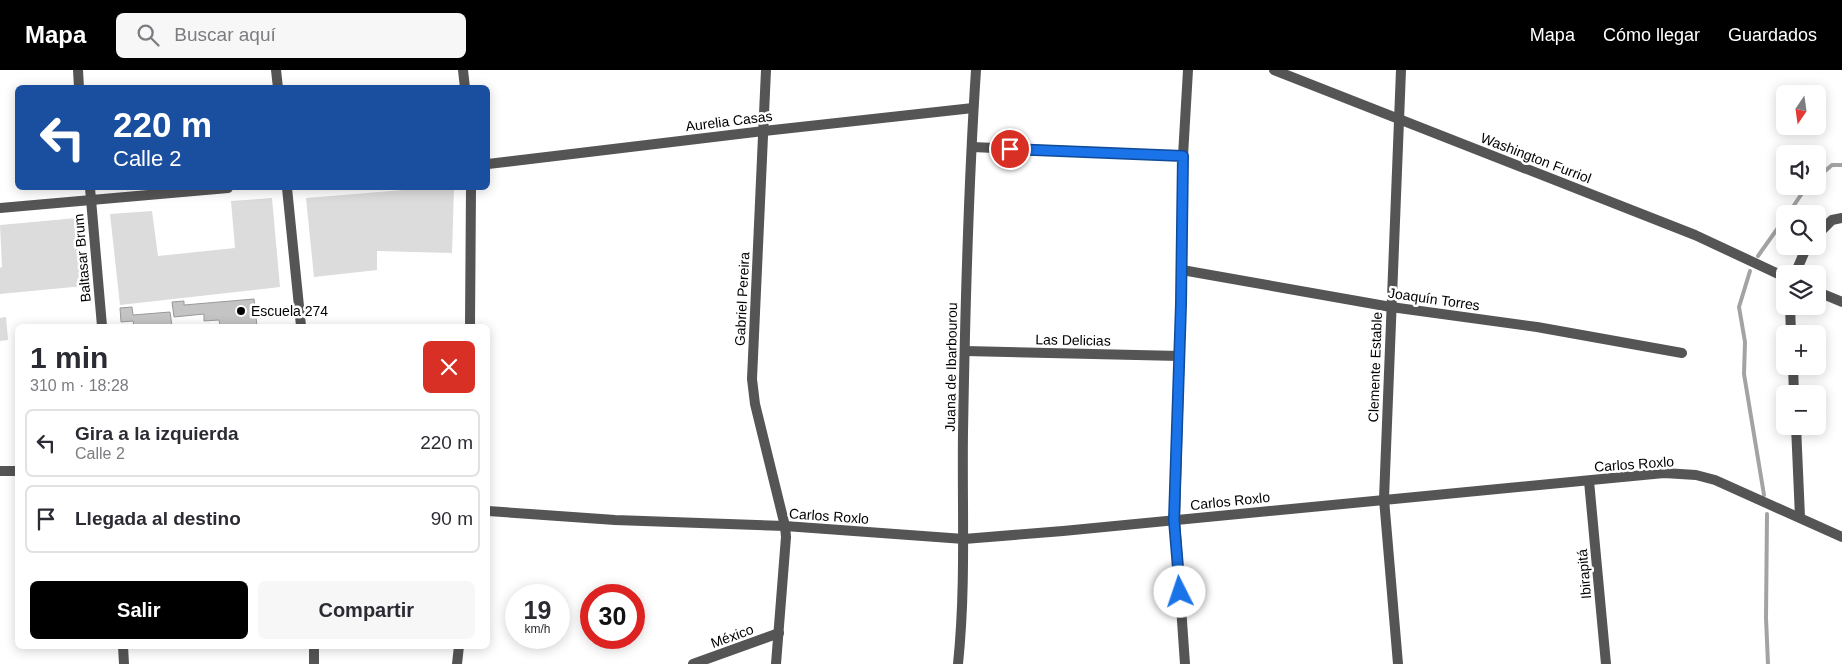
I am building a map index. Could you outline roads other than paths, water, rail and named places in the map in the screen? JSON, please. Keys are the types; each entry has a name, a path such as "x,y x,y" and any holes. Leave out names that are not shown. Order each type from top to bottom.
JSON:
{"street":[{"path":"78,70 79,85"},
{"path":"276,70 278,85"},
{"path":"463,70 465,85"},
{"name":"Gabriel Pereira","path":"766,70 752,379 755,404 785,526 786,537 776,664"},
{"name":"Juana de Ibarbourou","path":"958,664 964,538 963,436 965,351 976,70"},
{"path":"1185,664 1174,520 1180,356 1183,156 1188,70"},
{"name":"Washington Furriol","path":"1274,70 1695,235 1776,273"},
{"name":"Clemente Estable","path":"1398,664 1384,499 1401,70"},
{"name":"Aurelia Casas","path":"490,164 974,108"},
{"path":"972,147 1183,156"},
{"name":"Baltasar Brum","path":"90,190 102,324"},
{"path":"0,208 205,190"},
{"path":"287,190 300,324"},
{"path":"470,324 471,190"},
{"path":"1826,226 1832,220 1842,218"},
{"name":"Joaquín Torres","path":"1182,270 1391,307 1537,327 1682,353"},
{"path":"1826,295 1842,302"},
{"name":"Las Delicias","path":"965,351 1180,356"},
{"path":"1796,435 1800,517"},
{"path":"0,471 15,472"},
{"name":"Carlos Roxlo","path":"490,511 615,520 785,526 964,538 1062,531 1664,473 1696,475 1715,480 1842,537"},
{"name":"Ibirapitá","path":"1589,481 1606,664"},
{"name":"México","path":"693,664 779,633"},
{"path":"123,649 124,664"},
{"path":"314,649 314,664"},
{"path":"457,664 459,649"}],"waterway":[{"path":"1826,170 1832,165 1842,165"},
{"path":"1794,205 1801,195"},
{"path":"1758,256 1776,231"},
{"path":"1750,271 1739,307 1745,342 1744,374 1764,495"},
{"path":"1767,514 1766,618 1768,664"}],"place":[{"name":"Escuela 274","path":"241,311"}]}
